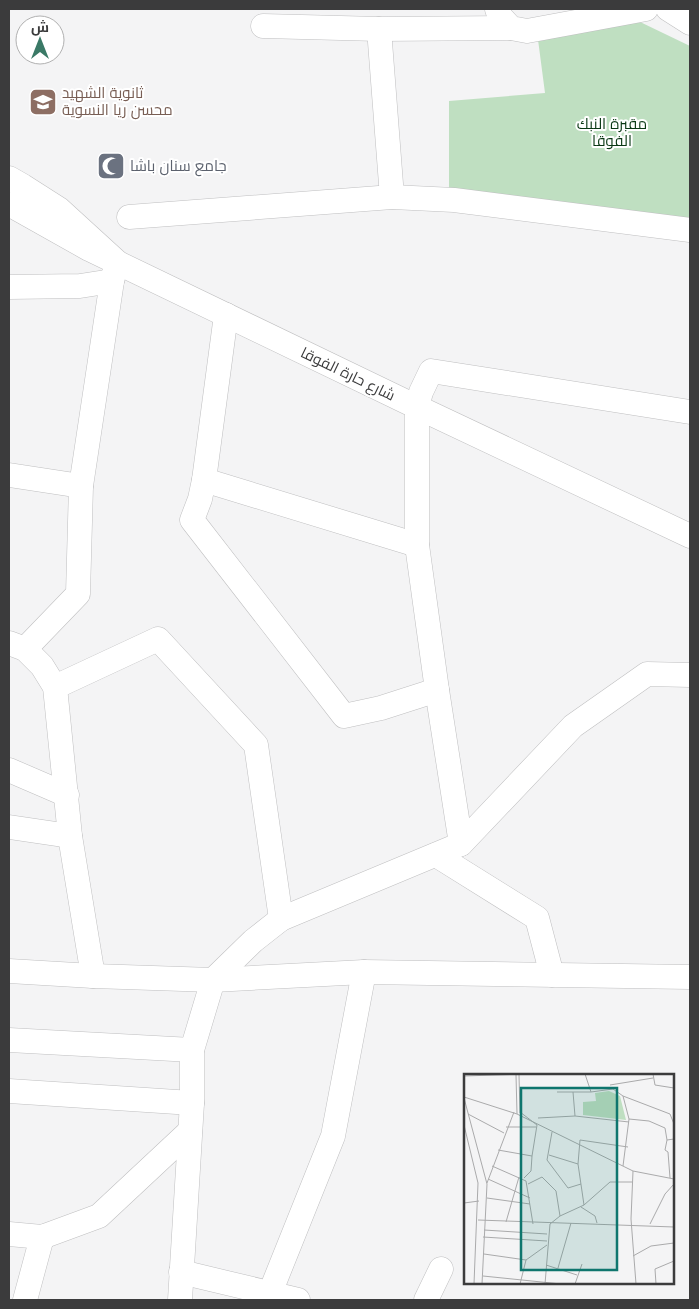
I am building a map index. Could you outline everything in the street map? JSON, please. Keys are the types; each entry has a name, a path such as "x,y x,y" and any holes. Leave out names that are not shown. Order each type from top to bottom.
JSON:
{"street":[{"path":"497,9 511,28"},
{"path":"263,26 379,29 511,28 527,31 646,9"},
{"path":"668,9 690,23"},
{"path":"379,29 392,197"},
{"path":"9,178 59,209 114,272"},
{"path":"129,217 392,197 454,200 690,230"},
{"name":"شارع حارة الفوقا","path":"9,204 90,249 114,272 226,315 690,536"},
{"path":"9,287 80,286 114,272"},
{"path":"93,976 70,836 55,687 42,666 17,646 78,594 80,486 114,272"},
{"path":"226,315 204,480 200,499 192,520 344,716 381,708 437,690"},
{"path":"461,844 417,545 417,407 421,392 431,371 690,412"},
{"path":"9,475 80,486"},
{"path":"204,480 417,545"},
{"path":"55,687 158,639 256,744 281,919"},
{"path":"180,1300 192,1103 192,1050 213,980 253,941 281,919 461,844 573,726 647,674 690,675"},
{"path":"9,770 66,795"},
{"path":"9,827 70,836"},
{"path":"436,855 537,918 552,975"},
{"path":"9,971 213,980 364,972 690,977"},
{"path":"270,1293 333,1136 364,972"},
{"path":"9,1040 192,1050"},
{"path":"9,1091 192,1103"},
{"path":"9,1234 42,1237 99,1216 190,1131"},
{"path":"25,1300 42,1237"},
{"path":"426,1300 441,1269"},
{"path":"181,1272 298,1300"}],"green space":[{"name":"مقبرة النبك الفوقا","path":"636,20 690,46 690,222 449,191 449,101 545,93 537,32"}],"place":[{"name":"ثانوية الشهيد محسن ريا النسوية","path":"43,102"},
{"name":"جامع سنان باشا","path":"111,166"}]}
